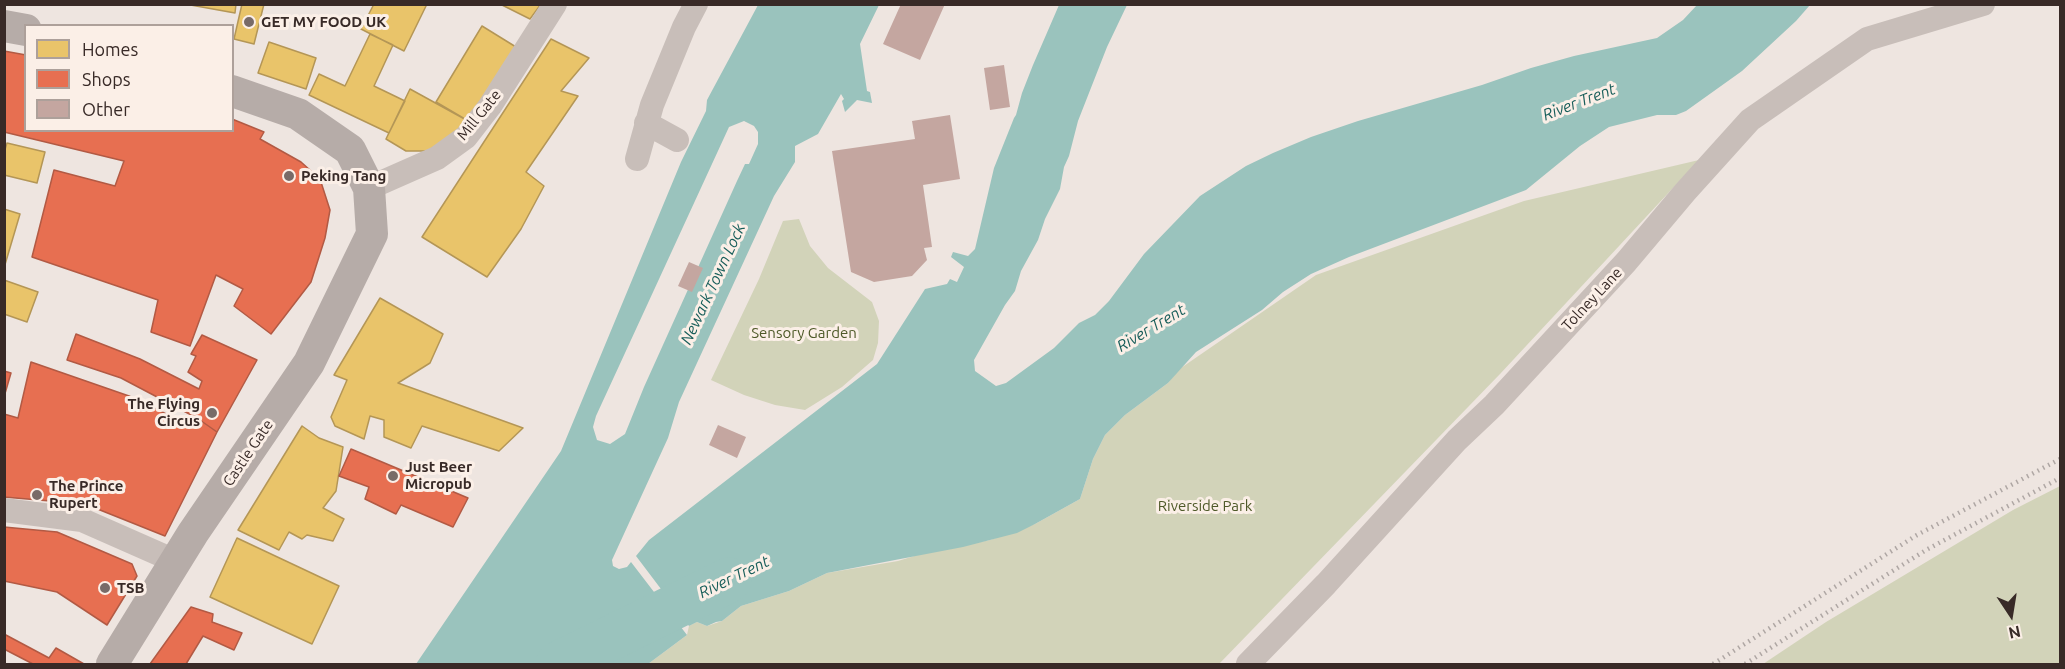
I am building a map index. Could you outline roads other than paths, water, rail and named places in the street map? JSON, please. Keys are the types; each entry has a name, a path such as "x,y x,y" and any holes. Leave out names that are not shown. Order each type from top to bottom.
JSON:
{"main road":[{"path":"4,26 24,30"},
{"path":"234,92 298,114 350,150 369,188"},
{"name":"Castle Gate","path":"111,664 176,561 309,363 372,234 369,188"}],"street":[{"name":"Mill Gate","path":"369,188 437,158 466,137 490,106 555,4"},
{"path":"637,159 652,105 684,27 696,4"},
{"name":"Tolney Lane","path":"1248,664 1326,584 1457,440 1502,397 1626,262 1750,120 1867,39 1983,4"},
{"path":"646,123 677,141"},
{"path":"4,510 82,520 176,561"}],"water":[{"name":"Newark Town Lock","path":"758,5 879,5 860,44 867,91 870,92 872,103 857,100 845,112 842,101 844,99 841,94 818,134 795,146 795,162 774,196 679,402 668,438 612,560 613,566 619,569 627,567 631,562 687,635 648,664 416,664 561,451 681,162 706,111 707,100","holes":["744,121 754,126 758,132 758,144 749,164 745,164 737,181 625,434 610,444 597,440 593,427 596,416 729,127"]},
{"path":"1059,5 1127,5 1107,47 1078,121 1060,189 1045,219 1038,240 1021,271 1015,291 974,360 975,371 996,386 1006,383 1054,348 1079,323 1095,315 1109,301 1144,254 1200,196 1246,166 1273,153 1358,121 1482,85 1531,68 1657,38 1683,20 1697,5 1810,5 1742,71 1686,111 1676,115 1657,115 1609,127 1580,146 1526,190 1349,257 1311,274 1283,292 1262,310 1196,352 1168,383 1125,415 1105,435 1093,459 1080,499 1035,524 1017,533 963,547 827,573 789,591 741,606 722,621 707,626 697,622 689,626 636,556 649,540 877,364 925,289 947,284 950,279 957,282 964,267 951,257 953,252 968,256 975,249 994,168 1016,115 1033,65"}],"waterway":[{"name":"River Trent","path":"558,664 729,580"}],"railway":[{"path":"1713,664 1917,535 2060,459"},
{"path":"1745,664 1926,550 2060,478"}],"place":[{"name":"GET MY FOOD UK","path":"249,22"},
{"name":"Peking Tang","path":"289,176"},
{"name":"The Flying Circus","path":"212,413"},
{"name":"Just Beer Micropub","path":"393,476"},
{"name":"The Prince Rupert","path":"37,495"},
{"name":"TSB","path":"105,588"}],"park label":[{"name":"Sensory Garden","path":"804,333"},
{"name":"Riverside Park","path":"1205,506"}]}
